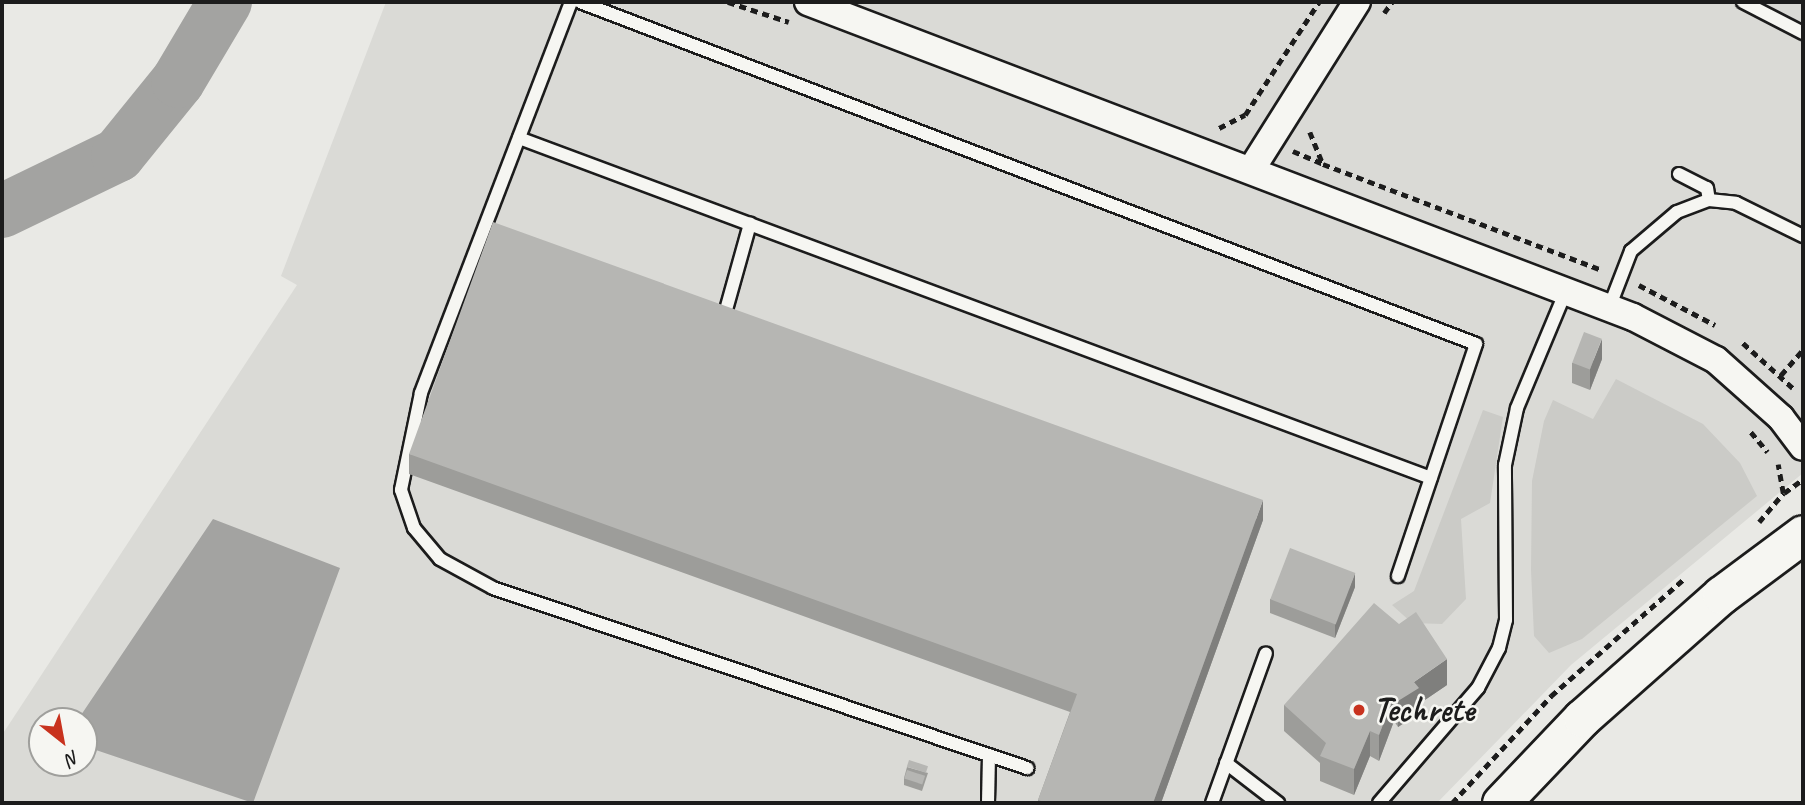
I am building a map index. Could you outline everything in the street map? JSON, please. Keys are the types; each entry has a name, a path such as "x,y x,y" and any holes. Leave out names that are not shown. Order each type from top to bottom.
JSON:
{"street":[{"path":"1251,170 1357,2"},
{"path":"806,15 1251,170 1609,307 1716,360 1781,418 1803,447"},
{"path":"1502,803 1592,709 1721,595 1803,534"}],"lane":[{"path":"571,2 421,393 401,490 414,528 440,559 493,588 1027,768"},
{"path":"580,2 1476,344 1398,576"},
{"path":"1743,2 1803,33"},
{"path":"519,138 1431,478"},
{"path":"1679,174 1707,188 1709,200"},
{"path":"1609,307 1631,251 1677,212 1709,200 1736,202 1803,236"},
{"path":"724,317 750,224"},
{"path":"1379,803 1478,688 1499,648 1506,620 1505,465 1517,408 1566,290"},
{"path":"1212,803 1266,653"},
{"path":"988,803 989,755"},
{"path":"1226,763 1278,803"}],"path":[{"path":"728,2 806,15"},
{"path":"1203,125 1223,128 1245,115 1319,2"},
{"path":"1377,23 1392,2"},
{"path":"1311,121 1309,140 1323,164 1621,277 1679,301 1722,329"},
{"path":"1733,336 1781,374 1803,399"},
{"path":"1781,374 1803,351"},
{"path":"1744,423 1779,466 1783,494"},
{"path":"1753,526 1783,494 1803,479"},
{"path":"1452,803 1550,696 1692,573"}],"shaded area":[{"path":"386,2 1803,2 1803,473 1571,665 1437,803 2,803 2,735 297,285 281,276"},
{"path":"1616,379 1703,424 1740,463 1757,496 1582,639 1549,653 1534,636 1531,570 1532,481 1544,421 1553,400 1593,419"},
{"path":"1483,410 1503,417 1490,503 1461,519 1466,599 1442,624 1412,623 1392,605 1414,591"},
{"path":"213,519 340,568 253,803 98,751 98,707 86,707"}],"building":[{"path":"493,222 1263,500 1153,803 1047,803 1038,800 1077,694 409,454"},
{"path":"1584,332 1602,339 1590,370 1572,363"},
{"path":"1290,548 1355,573 1336,624 1270,599"},
{"name":"Techrete","path":"1374,603 1399,624 1416,612 1447,659 1414,682 1419,688 1398,701 1394,696 1379,735 1370,731 1354,769 1320,756 1326,743 1284,705"},
{"path":"909,760 928,766 926,773 907,767"},
{"path":"907,770 925,776 922,784 904,779"}],"waterway":[{"path":"2,211 118,155 178,81 225,2"}],"place":[{"name":"Techrete","path":"1359,710"}]}
